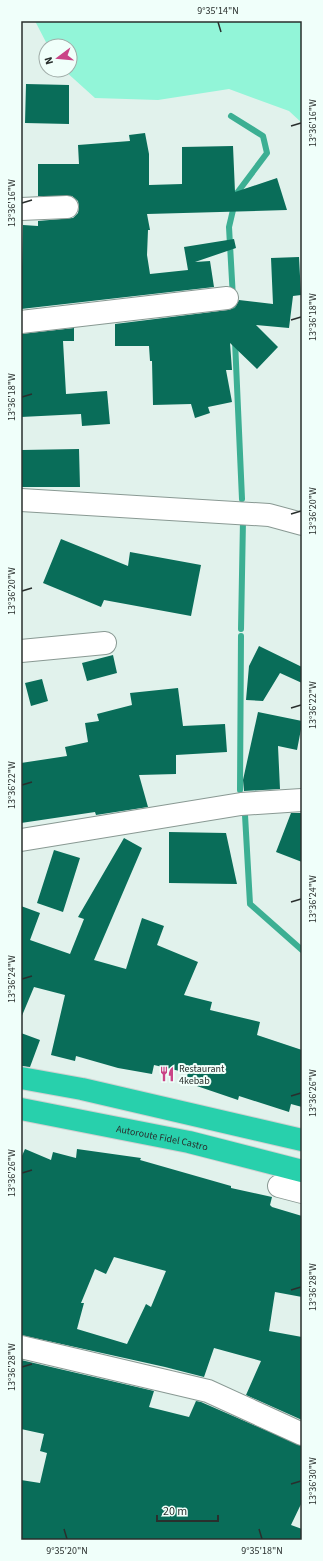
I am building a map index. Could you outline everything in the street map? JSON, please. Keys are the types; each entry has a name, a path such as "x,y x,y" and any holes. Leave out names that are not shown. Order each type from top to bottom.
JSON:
{"highway":[{"path":"21,1078 82,1089 302,1140"},
{"name":"Autoroute Fidel Castro","path":"21,1109 188,1142 302,1171"}],"street":[{"path":"21,209 67,207"},
{"path":"21,322 227,298"},
{"path":"21,500 269,515 302,524"},
{"path":"21,650 105,643"},
{"path":"21,840 241,804 302,800"},
{"path":"279,1186 302,1192"},
{"path":"21,1347 208,1391 302,1434"}],"green space":[{"path":"35,21 302,21 302,123 289,111 229,89 158,100 95,98 73,78 78,78 78,38 44,38"}],"building":[{"path":"26,84 69,85 69,124 25,123"},
{"path":"145,133 149,154 149,185 182,184 182,147 233,146 235,192 277,178 287,210 147,214 150,230 148,230 147,255 150,274 188,270 184,247 234,239 236,248 195,262 210,261 214,287 21,309 23,225 38,226 38,221 73,218 78,213 79,207 78,201 72,196 38,196 38,164 79,164 78,145 130,141 129,135"},
{"path":"299,257 301,295 293,296 289,328 256,325 278,347 257,369 230,343 232,370 226,370 232,402 208,407 210,413 195,418 191,404 153,405 152,361 150,361 149,346 115,346 115,324 228,310 235,308 239,300 273,304 271,258"},
{"path":"74,328 74,341 63,341 66,394 107,391 110,424 82,426 81,414 21,417 21,334"},
{"path":"79,449 80,487 22,487 22,450"},
{"path":"61,539 128,566 130,552 201,565 191,616 104,600 101,607 43,583"},
{"path":"259,646 302,667 302,683 280,673 263,701 246,700 249,666"},
{"path":"113,655 117,673 87,681 82,663"},
{"path":"42,679 48,701 31,706 25,683"},
{"path":"178,688 183,726 225,724 227,752 176,755 176,774 139,775 148,807 96,815 95,812 21,823 21,763 67,756 65,747 88,742 85,723 99,721 97,714 132,705 130,693"},
{"path":"258,712 302,721 302,724 297,750 278,746 280,789 244,791 243,780"},
{"path":"291,813 302,813 302,862 276,852"},
{"path":"169,832 226,833 237,884 169,883"},
{"path":"124,838 142,848 94,960 126,969 142,918 164,926 157,945 198,962 184,995 212,1002 210,1010 260,1022 257,1035 302,1050 302,1107 291,1104 289,1112 239,1096 238,1100 185,1082 188,1073 154,1065 152,1074 118,1068 76,1056 75,1061 51,1055 65,995 34,987 21,1018 21,906 40,913 30,940 70,954 84,919 78,917"},
{"path":"54,850 80,858 63,912 37,903"},
{"path":"21,1033 40,1040 30,1067 21,1066"},
{"path":"25,1149 51,1160 53,1152 76,1158 77,1149 141,1158 140,1160 231,1186 231,1188 272,1197 270,1205 272,1207 302,1216 302,1297 275,1292 269,1331 302,1337 302,1420 246,1395 261,1361 214,1348 204,1377 21,1335 21,1158","holes":["114,1257 166,1271 151,1307 146,1304 127,1344 77,1329 84,1303 81,1303 95,1269 106,1274"]},
{"path":"21,1360 154,1391 149,1407 189,1417 196,1401 201,1402 302,1446 302,1502 291,1525 302,1529 302,1540 21,1540 21,1480 40,1483 47,1453 40,1451 44,1434 21,1429"}],"waterway":[{"path":"231,116 263,136 267,153 237,193 229,227 234,316"},
{"path":"235,341 242,499"},
{"path":"241,629 243,520"},
{"path":"240,790 241,636"},
{"path":"245,815 250,904 302,950"}],"place":[{"name":"Restaurant 4kebab","path":"167,1074"}]}
